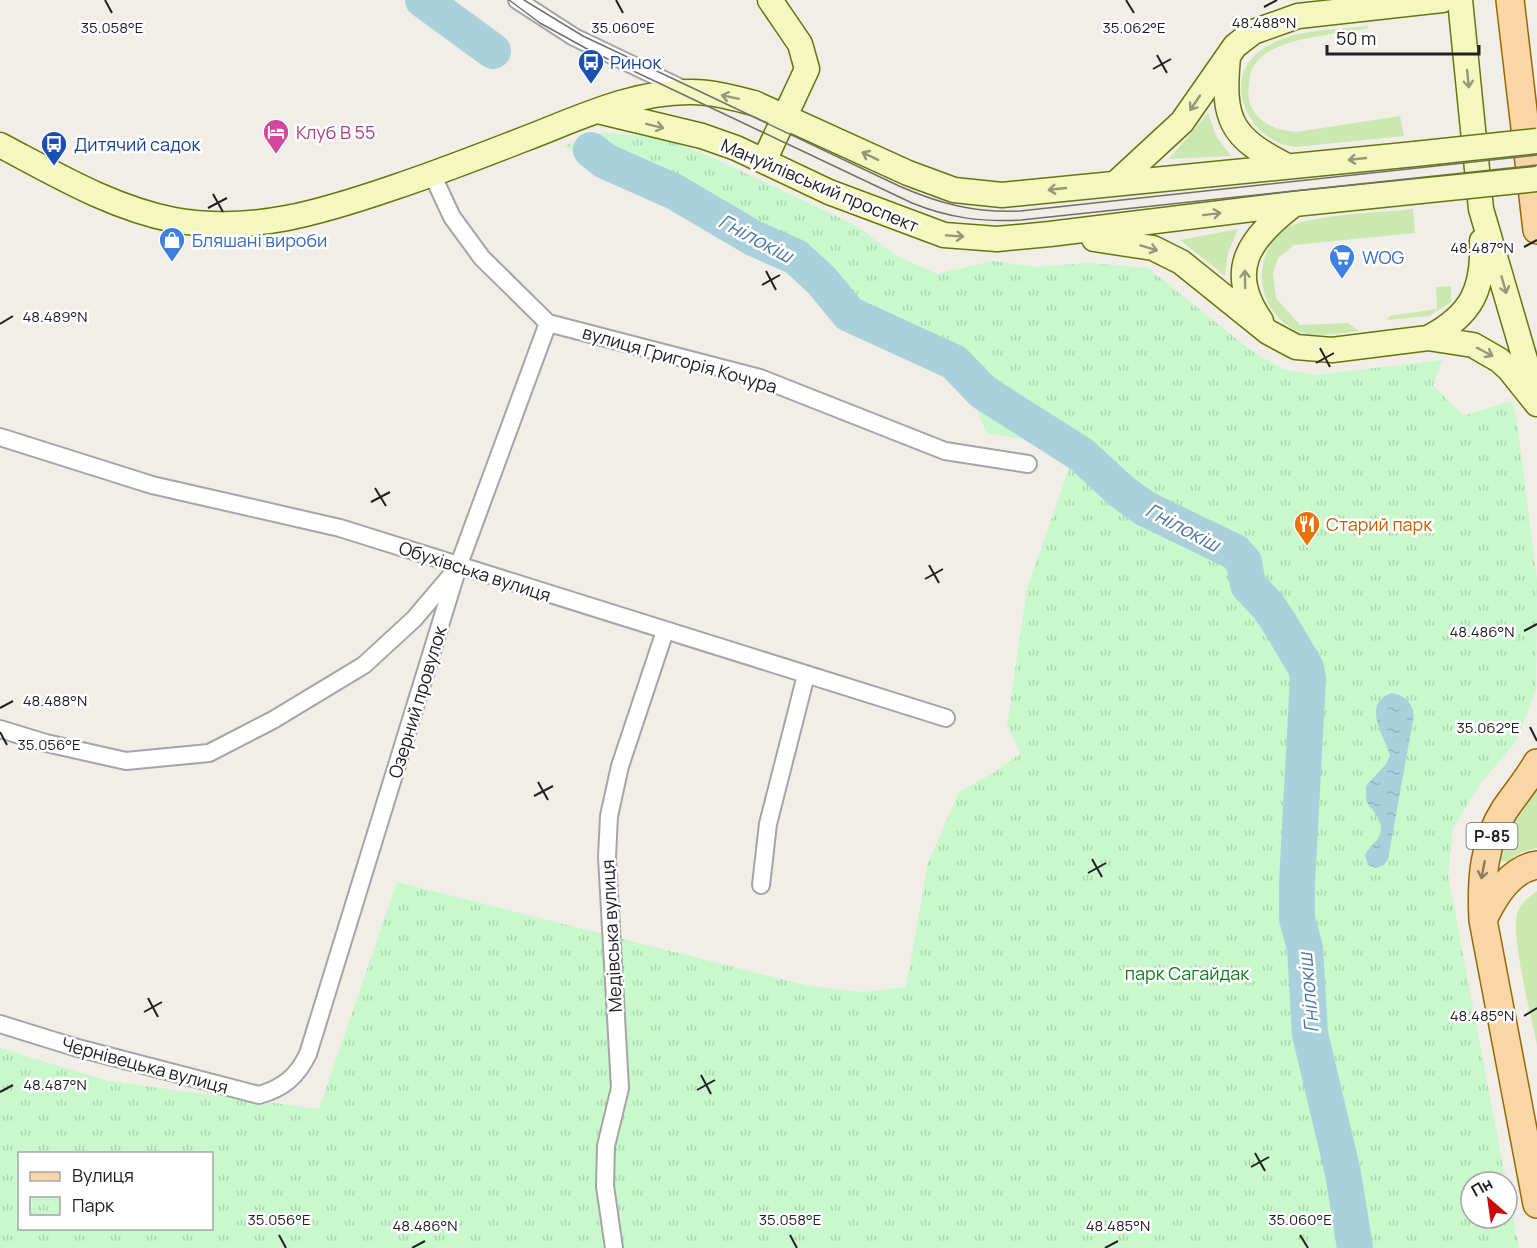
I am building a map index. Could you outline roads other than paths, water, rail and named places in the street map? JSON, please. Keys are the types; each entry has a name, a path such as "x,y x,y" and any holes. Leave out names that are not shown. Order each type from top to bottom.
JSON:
{"main road":[{"path":"764,161 807,69 800,44 770,0"},
{"path":"1116,183 1182,122 1228,54 1253,32 1286,18 1442,0"},
{"path":"1428,338 1455,323 1474,298 1483,268 1481,209 1460,0"},
{"path":"1510,0 1537,230"},
{"path":"1228,54 1226,109 1238,131 1255,150 1287,166"},
{"path":"0,145 68,180 132,208 174,220 210,224 280,222 334,208 432,174 598,111 644,97 689,92 727,96 786,115 908,173 954,190 1002,195 1537,141"},
{"name":"Мануйлівський проспект","path":"598,111 702,136 764,161 829,192 944,235 997,239 1294,204 1537,179"},
{"path":"1268,332 1248,300 1243,283 1245,263 1252,243 1266,225 1294,204"},
{"path":"1481,209 1537,399"},
{"path":"1050,234 1120,241 1153,248 1181,262 1268,332 1296,347 1313,350 1428,338 1473,345 1487,352 1509,369 1537,404"},
{"name":"Р-85","path":"1537,763 1504,811 1488,846 1481,883 1483,920 1537,1204"},
{"name":"Р-85","path":"1483,920 1492,899 1511,879 1521,871 1537,865"}],"street":[{"path":"517,0 574,37 689,92"},
{"name":"вулиця Григорія Кочура","path":"432,174 452,217 482,258 548,322 760,378 945,451 1028,464"},
{"name":"Озерний провулок","path":"289,1082 301,1069 308,1054 458,567 548,322"},
{"name":"Обухівська вулиця","path":"0,437 152,485 340,528 458,567 946,718"},
{"path":"0,729 46,743 126,761 209,753 273,720 364,665 414,619 458,567"},
{"name":"Медівська вулиця","path":"614,1248 605,1186 606,1146 620,1088 607,857 609,816 620,766 665,631"},
{"path":"761,885 768,824 806,675"},
{"name":"Чернівецька вулиця","path":"0,1024 74,1047 259,1095 289,1082"}],"water":[{"path":"1391,693 1407,700 1414,715 1388,859 1384,865 1376,868 1368,865 1365,855 1377,840 1381,829 1376,814 1366,801 1366,786 1386,764 1390,755 1376,713 1377,705 1382,698"}],"waterway":[{"name":"Гнілокіш","path":"423,0 493,51"},
{"name":"Гнілокіш","path":"591,150 605,161 675,192 753,238 796,257 822,281 849,314 954,362 983,392 1082,455 1121,491 1144,508 1235,552 1244,562 1248,585 1268,606 1280,624 1306,668 1308,678 1297,919 1305,948 1310,1034 1343,1173 1355,1248"}],"tram line":[{"path":"509,0 540,23 589,50 912,203 965,218 1021,220 1537,165"},
{"path":"524,0 583,36 899,186 929,198 973,209 1020,211 1537,155"}],"place":[{"name":"Ринок","path":"591,85"},
{"name":"Клуб В 55","path":"276,155"},
{"name":"Дитячий садок","path":"54,167"},
{"name":"Бляшані вироби","path":"172,263"},
{"name":"WOG","path":"1342,280"},
{"name":"Старий парк","path":"1307,547"}],"park label":[{"name":"парк Сагайдак","path":"1187,973"}]}
